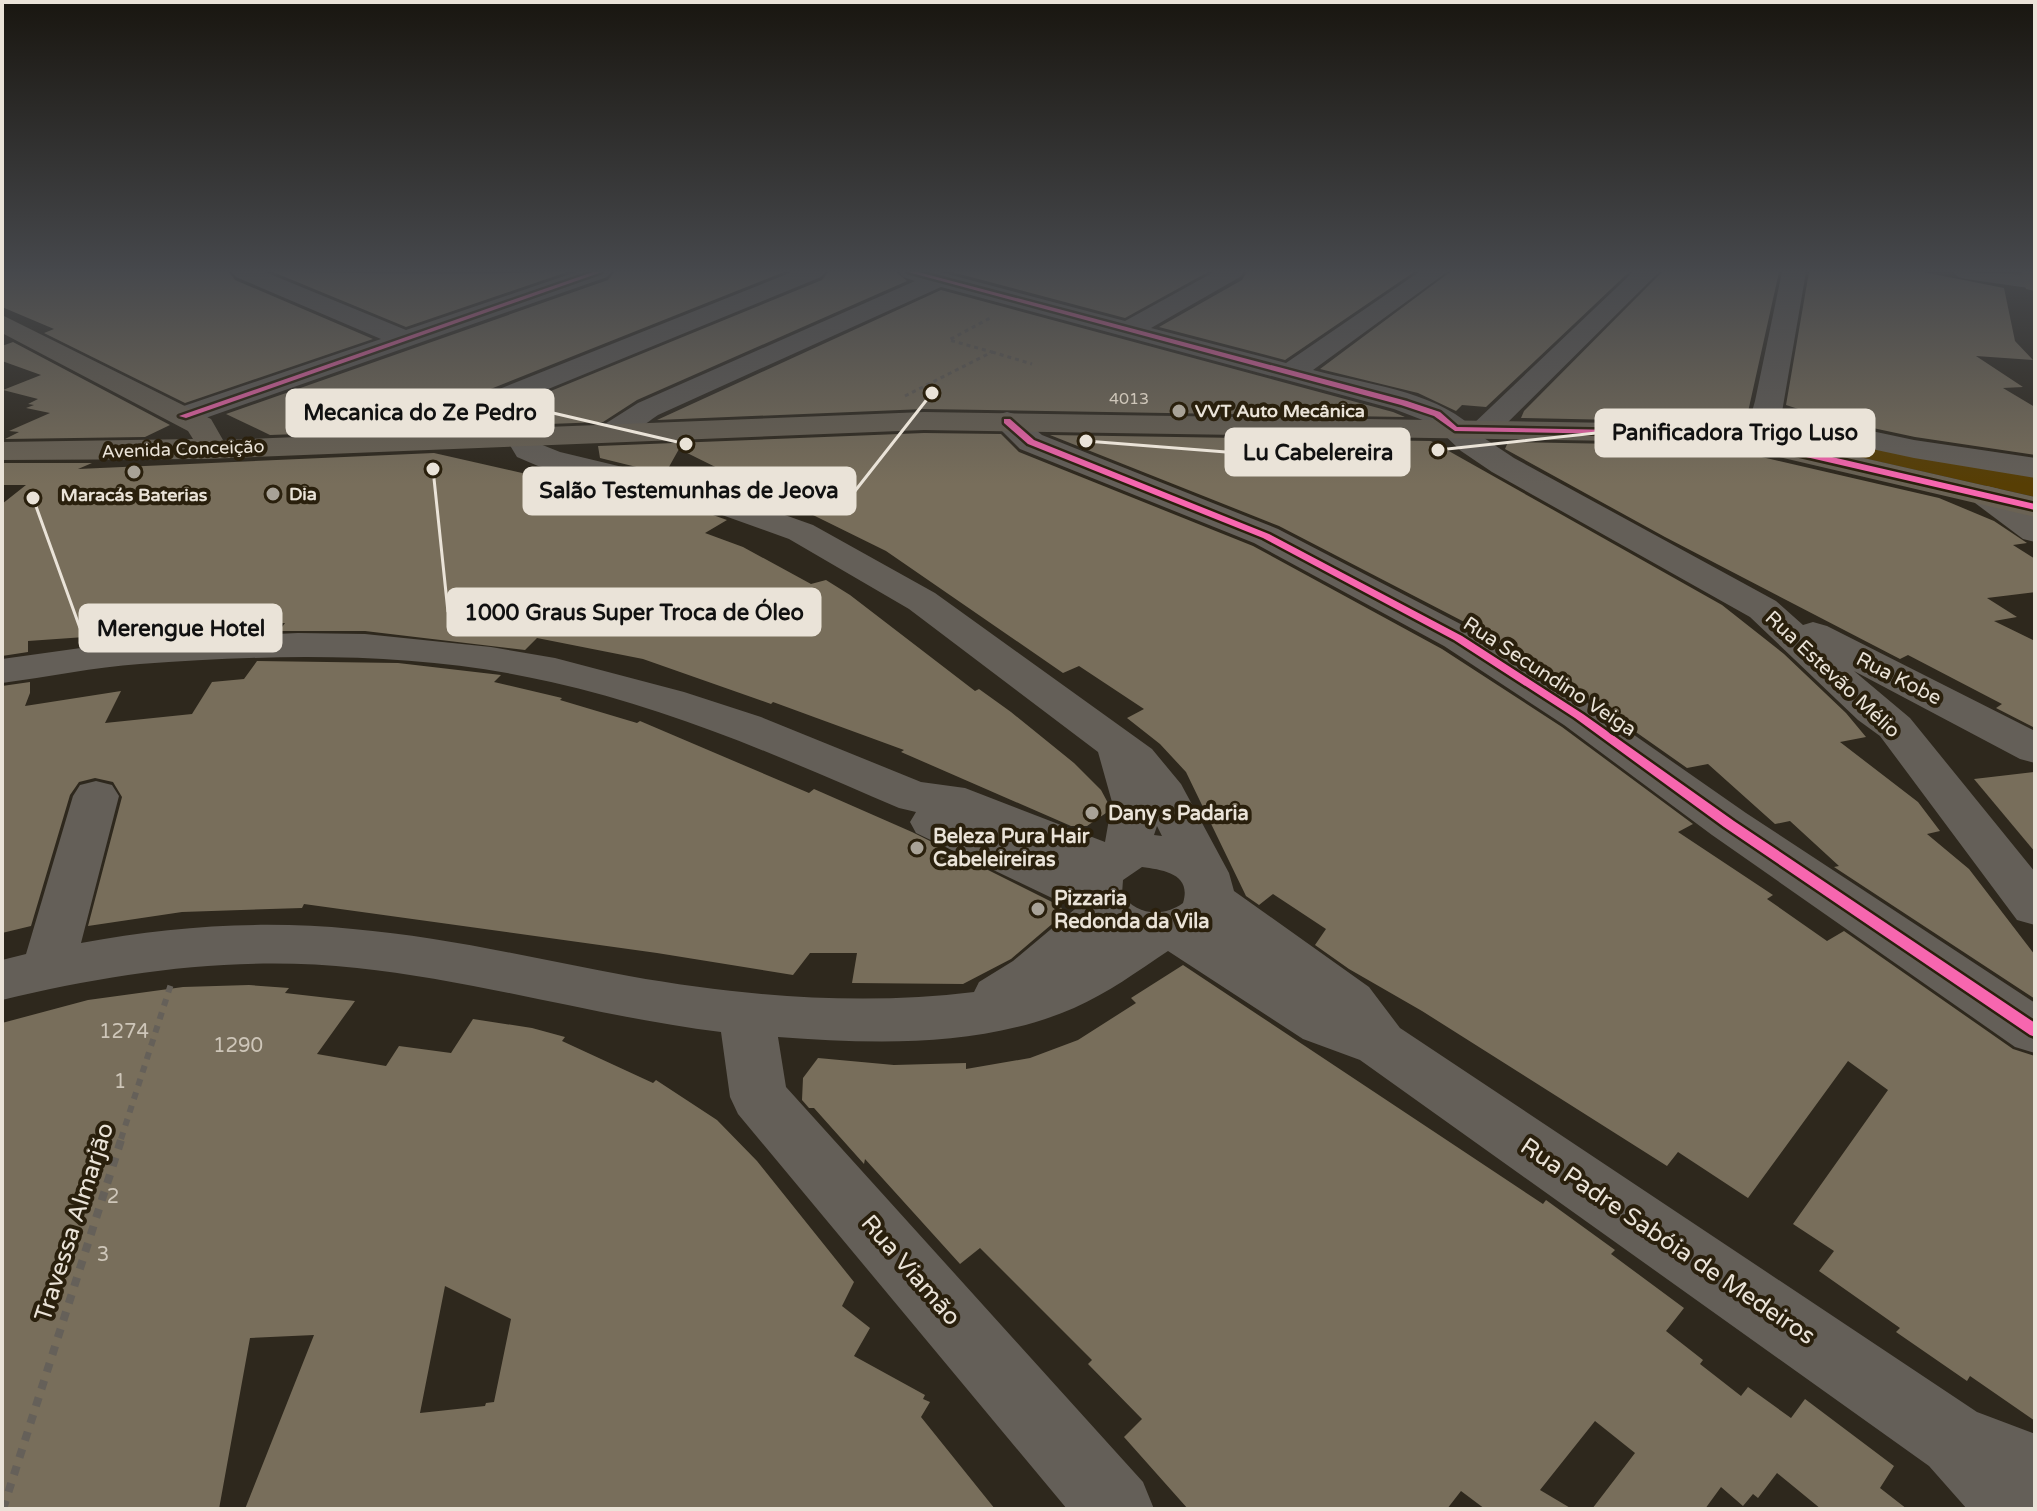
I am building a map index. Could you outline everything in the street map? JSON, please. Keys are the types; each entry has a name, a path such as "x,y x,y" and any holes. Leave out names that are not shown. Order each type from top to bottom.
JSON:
{"main road":[{"path":"40,343 205,430 208,439 205,450"},
{"name":"Avenida Conceição","path":"2,451 205,450 863,423 1007,421 1618,432 1762,430 1987,496 2035,507"}],"street":[{"path":"183,416 400,343"},
{"path":"416,441 440,423 639,343"},
{"path":"611,433 648,409 797,343"},
{"name":"Rua Estevão Mélio","path":"1181,343 1427,409 1470,429 1503,465 1763,609"},
{"path":"1292,372 1334,343"},
{"path":"1470,429 1568,343"},
{"path":"1780,343 1762,430 1885,443 2035,468"},
{"name":"Rua Secundino Veiga","path":"1007,421 1031,442 1266,536 1458,638 1579,716 1729,824 2035,1031"},
{"path":"520,437 528,450 549,459 694,494 801,532 932,608 1136,759 1158,784 1188,909"},
{"path":"1987,496 2035,532"},
{"name":"Rua Kobe","path":"1763,609 1849,666 1951,704 2035,749"},
{"path":"2,671 138,652 298,645 365,646 491,659 555,670 746,726 915,797 931,821 1109,882 1128,926 1188,909"},
{"name":"Rua Estevão Mélio","path":"1849,666 1873,711 1895,727 2035,907"},
{"path":"1895,727 1889,712 1892,706 1918,701 1951,704"},
{"path":"1109,882 1133,836 1136,797 1116,744"},
{"path":"25,974 96,796"},
{"path":"967,1016 1032,975 1109,882 1149,850 1177,854 1188,909"},
{"path":"25,974 182,948 265,944 355,948 673,1004 802,1018 967,1016 1021,1005 1058,992 1097,973 1188,909"},
{"name":"Rua Padre Sabóia de Medeiros","path":"1188,909 1323,1024 1380,1044 1955,1440 2035,1471"},
{"name":"Rua Viamão","path":"746,1012 759,1097 1116,1509"},
{"name":"Rua Padre Sabóia de Medeiros","path":"1955,1440 2016,1509"}],"path":[{"path":"958,343 1032,364"},
{"path":"863,423 917,387 992,352"}],"shaded area":[{"path":"1797,428 2035,470 2035,497 1788,441"}],"building":[{"path":"14,343 170,425 145,437 5,439 19,432 9,431 50,413 26,408 38,399 3,390 41,375 2,361 2,346"},
{"path":"63,343 363,343 185,403"},
{"path":"430,343 607,343 428,414 410,430 270,435 226,414"},
{"path":"669,343 767,343 637,400 603,422 463,427"},
{"path":"826,343 1136,343 1405,417 924,409 657,420"},
{"path":"1218,343 1311,343 1285,360"},
{"path":"1355,343 1554,343 1486,407 1462,405 1456,411 1418,393 1320,369"},
{"path":"1592,343 1763,343 1744,430 1618,420 1521,418 1524,411"},
{"path":"1797,343 2016,343 2033,360 1976,356 2023,387 2003,388 2035,407 2035,455 1915,437 1826,418 1786,405"},
{"path":"924,433 1001,434 1019,452 1253,546 1442,649 1562,727 1693,824 1678,832 1773,895 1767,899 1827,941 1844,931 2013,1049 2035,1056 2035,1421 1970,1376 1967,1381 1896,1332 1900,1328 1819,1271 1834,1251 1793,1224 1888,1090 1848,1061 1748,1198 1678,1152 1667,1166 1422,1011 1349,969 1315,945 1326,929 1273,894 1259,905 1246,896 1186,772 1160,744 1127,718 1144,709 1079,666 1063,673 886,551 679,449 665,474 600,458 598,446"},
{"path":"1050,435 1431,441 1722,605 1784,654 1846,713 1866,737 1840,742 1918,802 1940,831 1927,834 1969,869 2035,955 2035,999 1834,867 1839,866 1790,821 1775,824 1708,764 1687,768 1596,704 1474,627 1279,526"},
{"path":"1508,442 1618,444 1753,455 1939,498 1994,521 2027,543 2013,545 2035,559 2035,592 1987,598 2017,617 1994,621 2035,641 2035,728 1996,708 2002,704 1908,655 1900,659 1665,537 1505,449"},
{"path":"434,453 570,484 578,479 682,504 727,520 705,533 743,547 811,584 826,580 850,595 975,691 979,689 1011,712 1074,763 1101,790 1108,803 1106,813 1087,826 1071,826 901,752 904,750 773,702 771,704 643,659 537,638 525,650 365,631 279,631 285,623 28,641 28,652 2,656 2,504 26,485 2,485 2,463 92,463 78,469"},
{"path":"257,661 398,663 501,675 494,682 562,698 560,700 637,723 640,721 809,793 814,789 912,832 1060,906 1065,913 1011,959 963,984 852,983 857,953 810,953 793,975 304,904 302,908 182,912 88,926 122,797 113,782 95,778 79,782 70,795 31,926 2,933 2,686 30,682 25,706 121,691 105,723 192,714 212,682 244,679"},
{"path":"2035,772 2035,852 1974,779"},
{"path":"1183,965 1543,1204 1546,1200 1615,1250 1611,1254 1684,1308 1666,1331 1703,1360 1700,1364 1741,1396 1748,1387 1791,1418 1805,1399 1894,1466 1880,1488 1907,1509 1821,1509 1777,1473 1758,1498 1753,1494 1743,1506 1721,1487 1705,1509 1592,1509 1635,1453 1595,1421 1540,1490 1572,1509 1485,1509 1461,1491 1447,1509 1188,1509 1124,1437 1142,1419 1088,1364 1092,1360 980,1248 960,1264 865,1159 864,1164 814,1108 809,1108 802,1100 803,1078 818,1058 894,1065 966,1063 966,1069 1030,1058 1078,1040 1136,1003 1131,998"},
{"path":"249,985 289,988 285,993 355,1001 317,1054 386,1066 399,1046 451,1053 473,1019 532,1028 565,1037 562,1041 653,1083 656,1080 717,1120 757,1161 854,1282 842,1306 870,1328 854,1356 925,1395 923,1399 930,1402 921,1417 995,1509 245,1509 314,1335 250,1338 219,1509 2,1509 2,1023 88,1000 183,987","holes":["445,1286 511,1319 494,1402 485,1406 420,1413"]}],"cycle path":[{"path":"183,416 395,343"},
{"path":"1176,343 1404,403 1437,414 1455,429 1618,432 1758,443 2035,507"},
{"path":"1007,421 1031,442 1266,536 1458,638 1579,716 1729,824 2035,1031"}],"place":[{"name":"Salão Testemunhas de Jeova","path":"932,393"},
{"name":"VVT Auto Mecânica","path":"1179,411"},
{"name":"Lu Cabelereira","path":"1086,441"},
{"name":"Mecanica do Ze Pedro","path":"686,444"},
{"name":"Panificadora Trigo Luso","path":"1438,450"},
{"name":"1000 Graus Super Troca de Óleo","path":"433,469"},
{"name":"Maracás Baterias","path":"134,472"},
{"name":"Dia","path":"273,494"},
{"name":"Merengue Hotel","path":"33,498"},
{"name":"Dany s Padaria","path":"1092,813"},
{"name":"Beleza Pura Hair Cabeleireiras","path":"917,848"},
{"name":"Pizzaria Redonda da Vila","path":"1038,909"}]}
